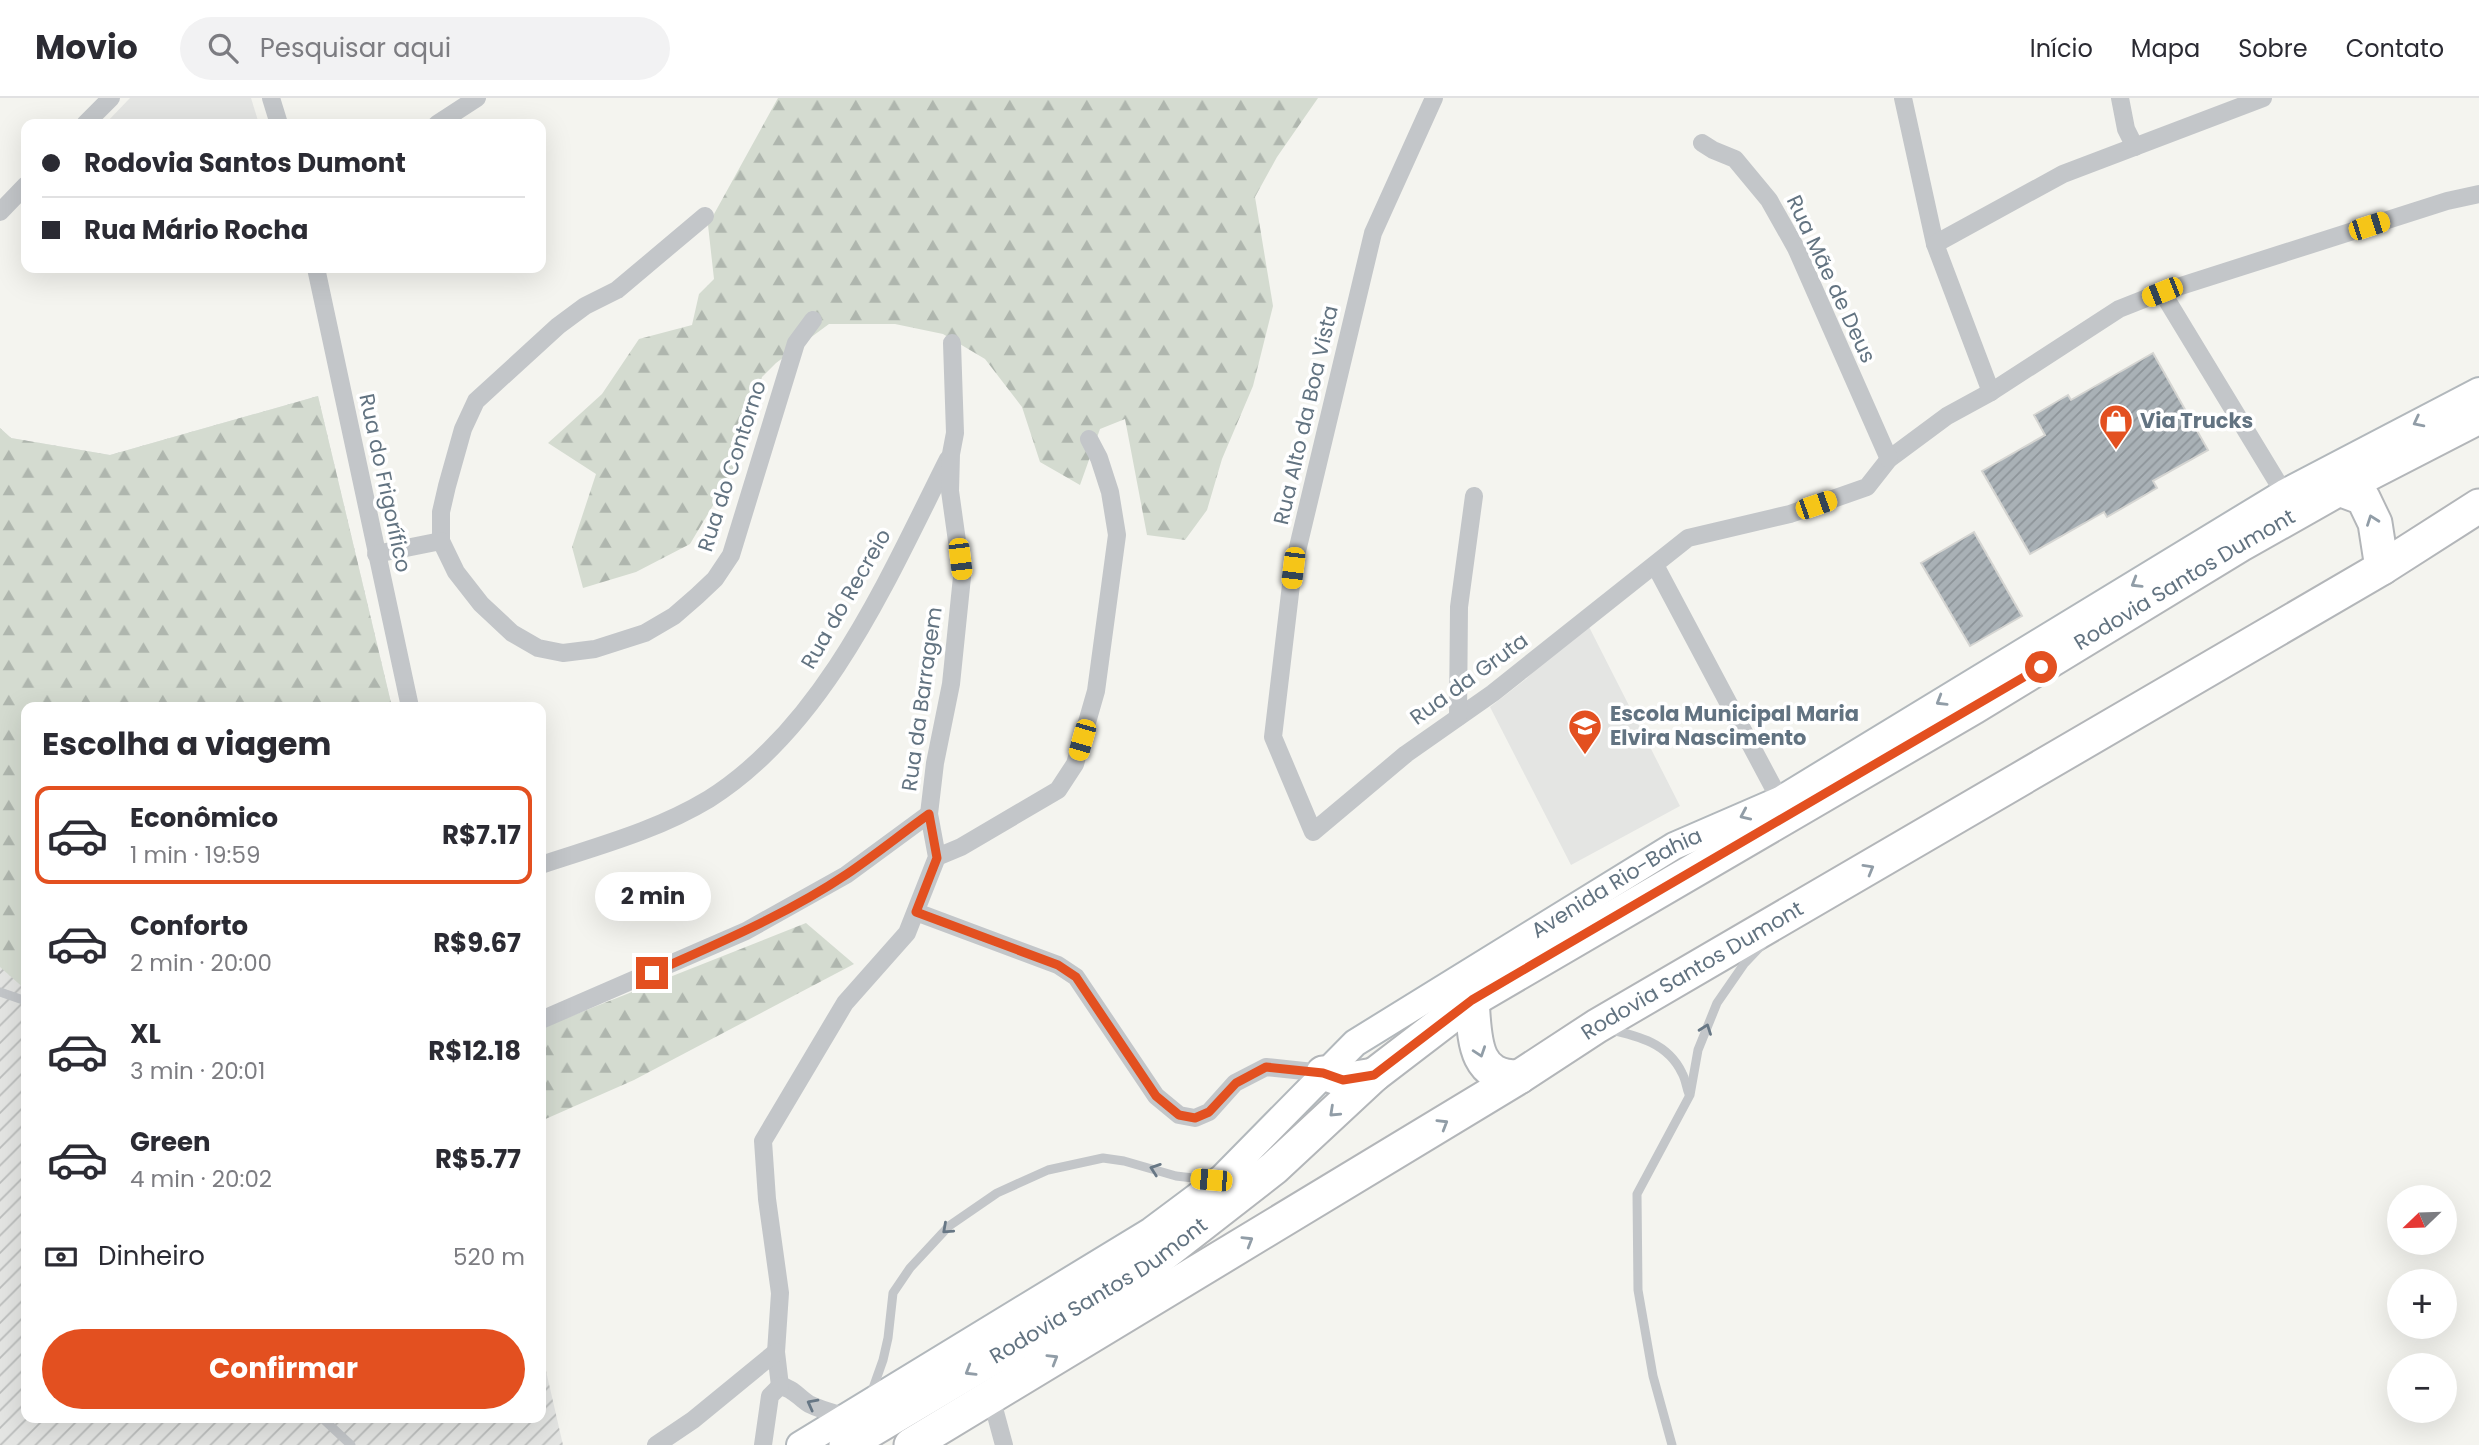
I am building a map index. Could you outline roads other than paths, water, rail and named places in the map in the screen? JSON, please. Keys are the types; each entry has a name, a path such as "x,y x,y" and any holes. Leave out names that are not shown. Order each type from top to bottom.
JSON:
{"highway":[{"name":"Rodovia Santos Dumont","path":"851,1424 1152,1263 1274,1168 1374,1075 1485,983 1974,707 2240,545 2339,489 2479,417"},
{"path":"2339,489 2363,498 2375,523 2382,568"},
{"name":"Rodovia Santos Dumont","path":"911,1445 1520,1077 1597,1026 1821,898 2382,568 2479,506"},
{"path":"2176,559 2240,545"},
{"path":"1485,983 1476,1041 1484,1065 1504,1077 1520,1077"},
{"path":"1323,1073 1343,1080 1374,1075"}],"street":[{"path":"90,119 111,98"},
{"path":"271,98 277,119"},
{"path":"445,119 477,98"},
{"name":"Rua Alto da Boa Vista","path":"1313,832 1273,737 1293,568 1373,233 1434,98"},
{"path":"1903,98 1934,244 1991,393"},
{"path":"2120,98 2126,129 2135,147"},
{"path":"1934,244 2063,174 2263,98"},
{"name":"Rua Mãe de Deus","path":"1702,143 1735,159 1769,200 1796,248 1889,459"},
{"path":"0,212 21,190"},
{"name":"Rua da Gruta","path":"1313,832 1406,754 1493,692 1688,538 1790,514 1867,486 1889,459 1947,416 1991,393 2119,309 2162,292 2447,201 2479,194"},
{"name":"Rua do Contorno","path":"705,216 617,290 585,306 558,326 476,401 463,429 447,486 441,512 441,541 456,572 481,604 512,633 538,648 563,653 595,649 645,633 674,616 715,579 731,555 796,343 813,320"},
{"name":"Rua do Frigorífico","path":"317,273 409,702"},
{"path":"2162,292 2284,493"},
{"name":"Rua da Barragem","path":"937,858 929,814 935,763 951,684 962,578 950,491 951,454 955,433 952,343"},
{"name":"Avenida Rio-Bahia","path":"800,1445 851,1424 1151,1231 1222,1178 1355,1043 1485,983 1674,846 1780,800 2284,493 2479,391"},
{"path":"780,1386 776,1352 780,1293 767,1199 763,1141 845,1003 907,933 937,858 961,847 1058,789 1075,764 1096,691 1117,536 1110,492 1100,458 1089,439"},
{"name":"Rua do Recreio","path":"546,863 628,838 699,804 745,771 786,733 820,691 867,618 951,454"},
{"path":"1458,717 1459,607 1474,496"},
{"path":"376,554 441,541"},
{"path":"1655,565 1780,800"},
{"path":"546,1018 746,931 846,875 929,814"},
{"path":"916,912 1058,965 1076,977 1156,1096 1179,1115 1195,1118 1209,1112 1236,1083 1266,1067 1323,1073"},
{"path":"656,1445 693,1420 776,1352"},
{"path":"780,1386 790,1388 799,1397 851,1424"},
{"path":"763,1445 770,1396 780,1386"},
{"path":"991,1397 1004,1445"}],"lane":[{"path":"1780,931 1821,898"},
{"path":"1672,1445 1653,1376 1637,1290 1637,1194 1690,1096 1698,1050 1717,1003 1744,964 1770,939"},
{"path":"0,992 21,999"},
{"path":"1597,1026 1642,1037 1667,1052 1684,1076 1690,1096"},
{"path":"851,1424 874,1388 883,1360 892,1315 893,1293 928,1247 972,1208 1022,1180 1075,1163 1103,1158 1193,1178 1222,1178"},
{"path":"327,1423 351,1445"}],"place":[{"name":"Via Trucks","path":"2116,451"},
{"name":"Escola Municipal Maria Elvira Nascimento","path":"1585,756"}]}
